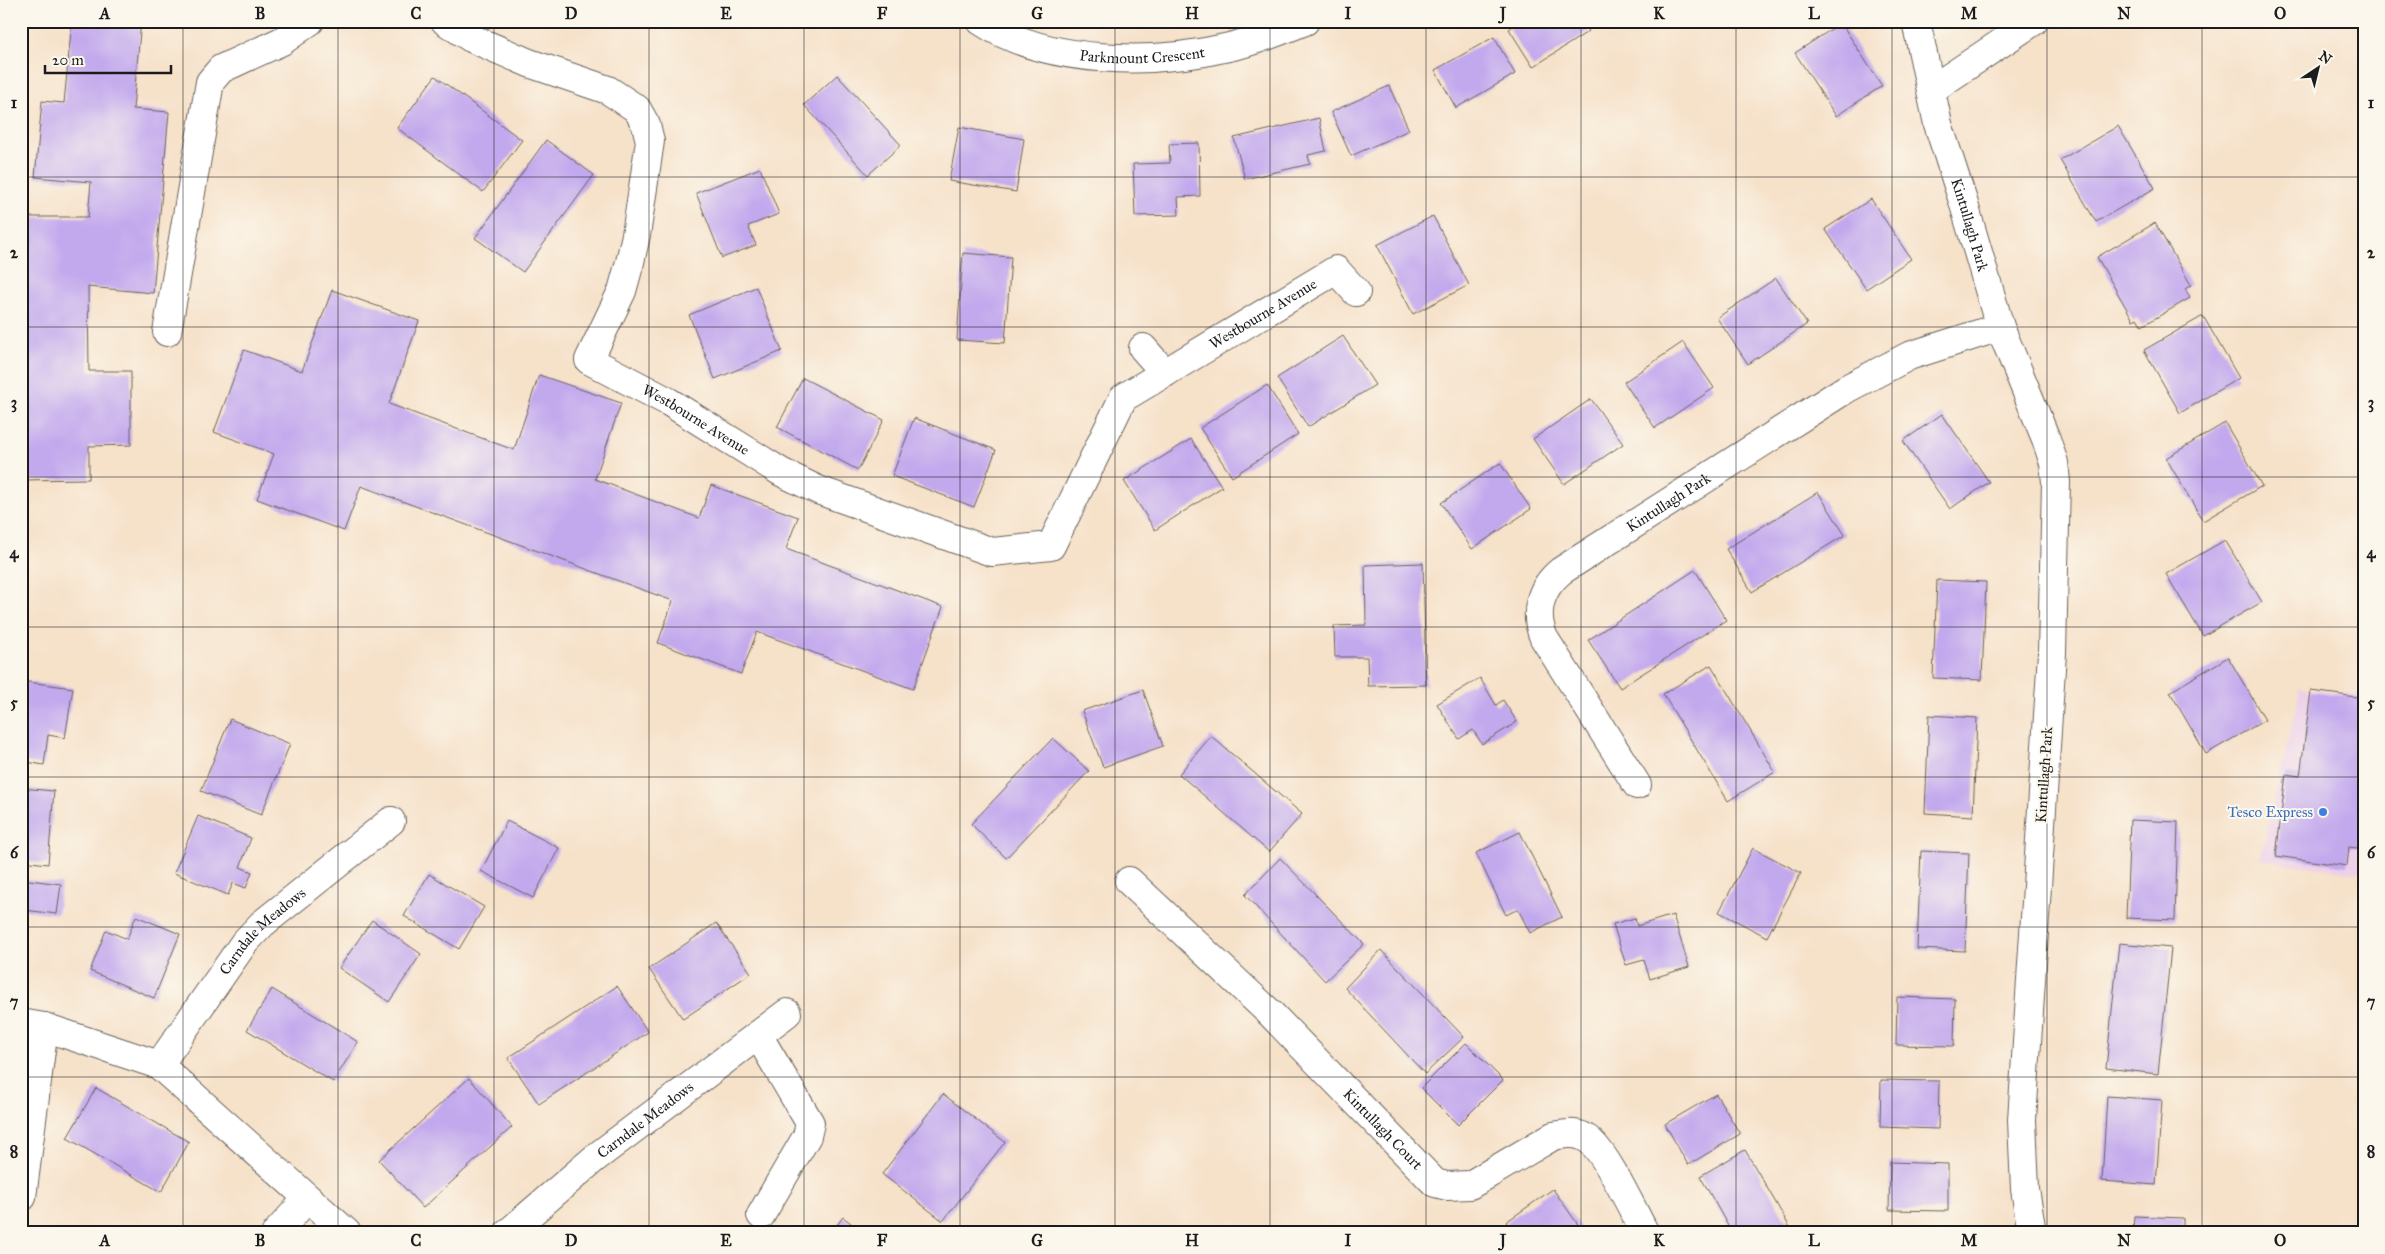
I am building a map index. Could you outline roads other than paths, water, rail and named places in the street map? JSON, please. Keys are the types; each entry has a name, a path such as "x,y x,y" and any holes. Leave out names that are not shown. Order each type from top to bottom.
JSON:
{"street":[{"path":"167,332 210,82 220,70 282,40 310,21"},
{"name":"Westbourne Avenue","path":"445,21 472,38 529,63 608,90 637,109 646,125 650,140 636,235 622,291 589,360 669,402 796,480 855,505 992,552 1052,546 1123,398 1336,270 1356,292"},
{"name":"Parkmount Crescent","path":"981,21 1017,40 1043,47 1095,56 1142,58 1229,47 1304,21"},
{"name":"Kintullagh Park","path":"1916,21 1938,124 2000,327 2054,463 2057,499 2052,654 2022,1120 2025,1189 2032,1233"},
{"path":"1931,90 2034,21"},
{"name":"Kintullagh Park","path":"1637,784 1540,629 1538,611 1548,584 1561,571 1846,389 1909,356 2000,327"},
{"path":"1143,348 1165,373"},
{"name":"Carndale Meadows","path":"158,1065 250,937 262,924 391,821"},
{"name":"Kintullagh Court","path":"1129,882 1270,1012 1435,1183 1447,1186 1470,1185 1553,1136 1568,1134 1583,1136 1600,1151 1645,1233"},
{"name":"Carndale Meadows","path":"508,1233 595,1158 787,1013"},
{"path":"22,1197 33,1025 158,1065 347,1233"},
{"path":"758,1035 810,1123 807,1136 761,1215"},
{"path":"276,1233 307,1199"}],"place":[{"name":"Tesco Express","path":"2323,812"}]}
